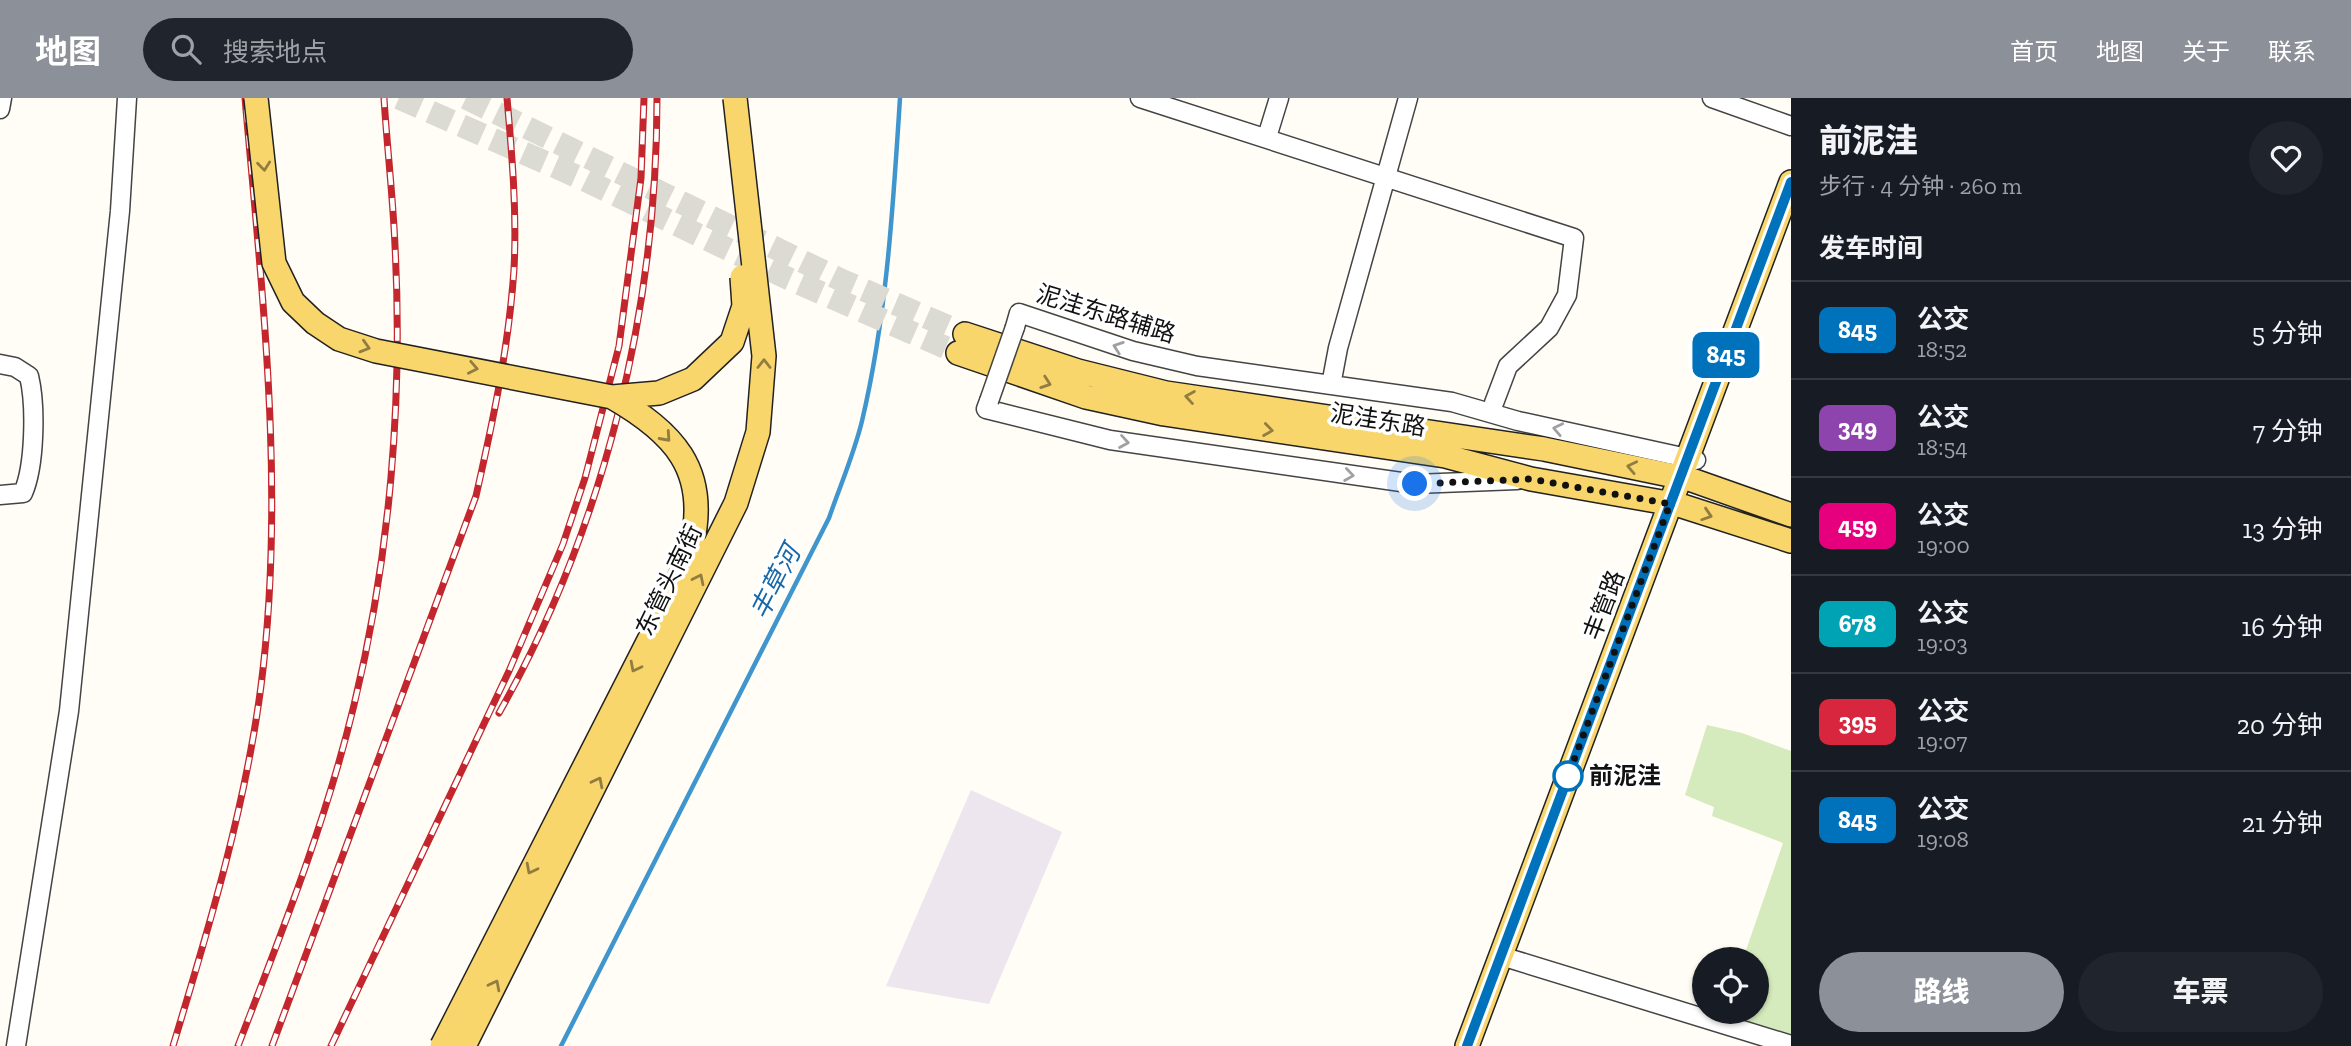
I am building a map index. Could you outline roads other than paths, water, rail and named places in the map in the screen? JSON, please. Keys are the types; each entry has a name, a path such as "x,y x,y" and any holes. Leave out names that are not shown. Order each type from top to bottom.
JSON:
{"main road":[{"path":"256,98 274,263 293,302 315,323 339,340 376,351 612,397 659,393 692,379 732,342 744,306 740,249 742,181"},
{"name":"东管头南街","path":"464,1046 654,672 736,503 750,463 763,398 764,356 734,98"},
{"name":"丰管路","path":"1479,1046 1791,183"},
{"name":"丰管路","path":"1688,469 1791,210"},
{"name":"泥洼东路","path":"1791,515 1688,469 1166,393 961,344 1087,397 1164,414 1445,456 1531,479 1675,505 1791,541"},
{"name":"东管头南街","path":"442,1046 664,611 692,546 697,512 691,470 648,418 612,397"},
{"name":"丰管路","path":"1467,1046 1675,505"}],"street":[{"path":"0,109 2,98"},
{"path":"16,1046 69,711 120,211 127,98"},
{"path":"1140,98 1574,238 1567,295 1549,328 1508,366 1494,403"},
{"path":"1267,137 1279,98"},
{"path":"1331,385 1338,348 1408,98"},
{"path":"1712,98 1791,126"},
{"name":"泥洼东路辅路","path":"1531,479 1415,484 1110,440 986,408 1019,313 1133,351 1197,366 1474,407 1688,469"},
{"path":"0,364 15,367 29,376 33,391 30,478 23,493 0,495"},
{"path":"1511,960 1791,1045"}],"waterway":[{"name":"丰草河","path":"561,1046 829,518 847,470 871,381 883,301 900,98"}],"tunnel":[{"path":"399,98 585,180 785,277 958,353"},
{"path":"466,98 841,280 965,334"}],"railway":[{"path":"173,1046 236,823 261,686 268,612 271,539 269,392 245,98"},
{"path":"238,1046 302,877 330,792 354,705 377,592 391,477 397,361 395,246 384,98"},
{"path":"272,1046 476,496 494,412 512,298 514,205 507,98"},
{"path":"331,1046 509,671 563,544 585,478 619,346 641,178 644,98"},
{"path":"499,713 536,642 568,569 595,493 617,416 635,337 647,258 655,178 657,98"}],"place":[{"name":"前泥洼","path":"1568,776"}]}
